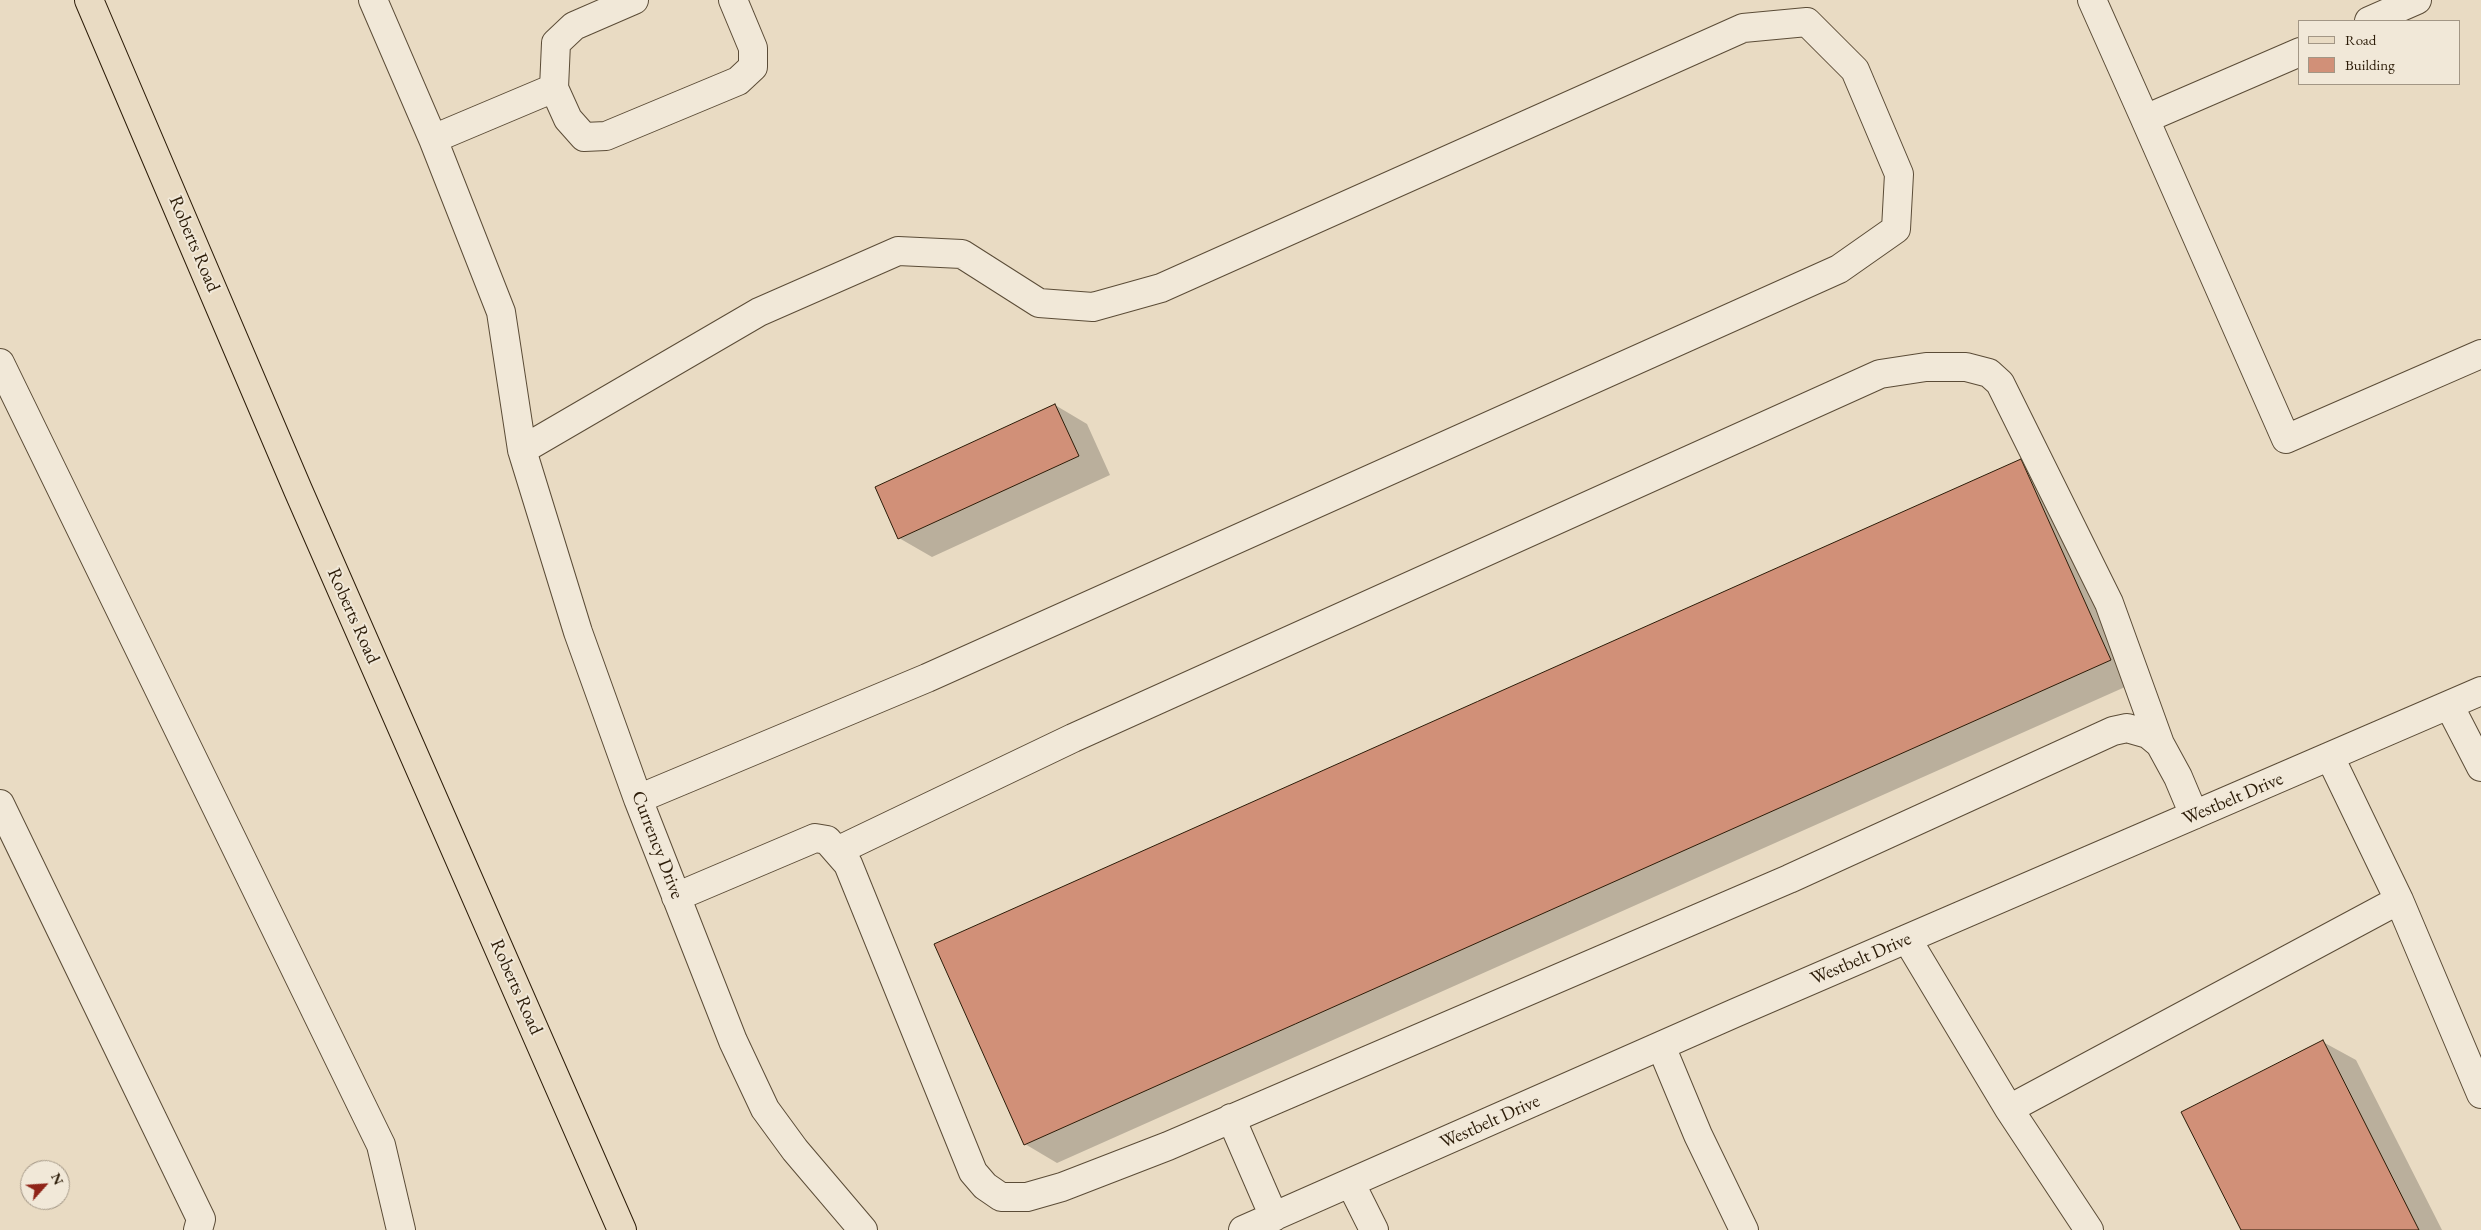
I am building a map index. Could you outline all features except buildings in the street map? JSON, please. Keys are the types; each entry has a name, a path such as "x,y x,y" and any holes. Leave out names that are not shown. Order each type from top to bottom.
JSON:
{"main road":[{"name":"Roberts Road","path":"89,0 298,490 622,1230"}],"street":[{"name":"Currency Drive","path":"373,0 434,139 501,312 520,438 578,632 638,799 733,1041 765,1109 795,1150 863,1230"},
{"path":"634,0 574,26 556,43 554,88 568,119 584,137 606,136 738,81 753,67 753,48 733,0"},
{"path":"2092,0 2286,438 2481,354"},
{"path":"2371,20 2418,0"},
{"path":"520,438 759,312 898,251 962,254 1039,303 1093,307 1161,288 1743,28 1808,22 1855,70 1899,174 1896,229 1839,269 936,674 638,799"},
{"path":"2146,119 2298,53"},
{"path":"434,139 554,88"},
{"path":"0,363 381,1145 401,1230"},
{"path":"837,852 1073,738 1880,374 1926,366 1966,368 1989,373 2000,382 2109,604 2160,744 2178,777 2194,815"},
{"name":"Westbelt Drive","path":"1243,1230 1661,1046 2481,691"},
{"path":"2448,705 2481,767"},
{"path":"676,897 815,838 827,840 848,864 973,1172 985,1186 1001,1197 1027,1197 1062,1187 1168,1146 1789,879 2113,731 2126,728 2148,734 2160,744"},
{"path":"2330,757 2399,900 2481,1094"},
{"path":"0,804 201,1218 198,1230"},
{"path":"2009,1108 2399,900"},
{"path":"1908,939 2009,1108 2089,1230"},
{"path":"1661,1046 1698,1135 1744,1230"},
{"path":"1231,1118 1274,1217"},
{"path":"1351,1184 1374,1230"}]}
